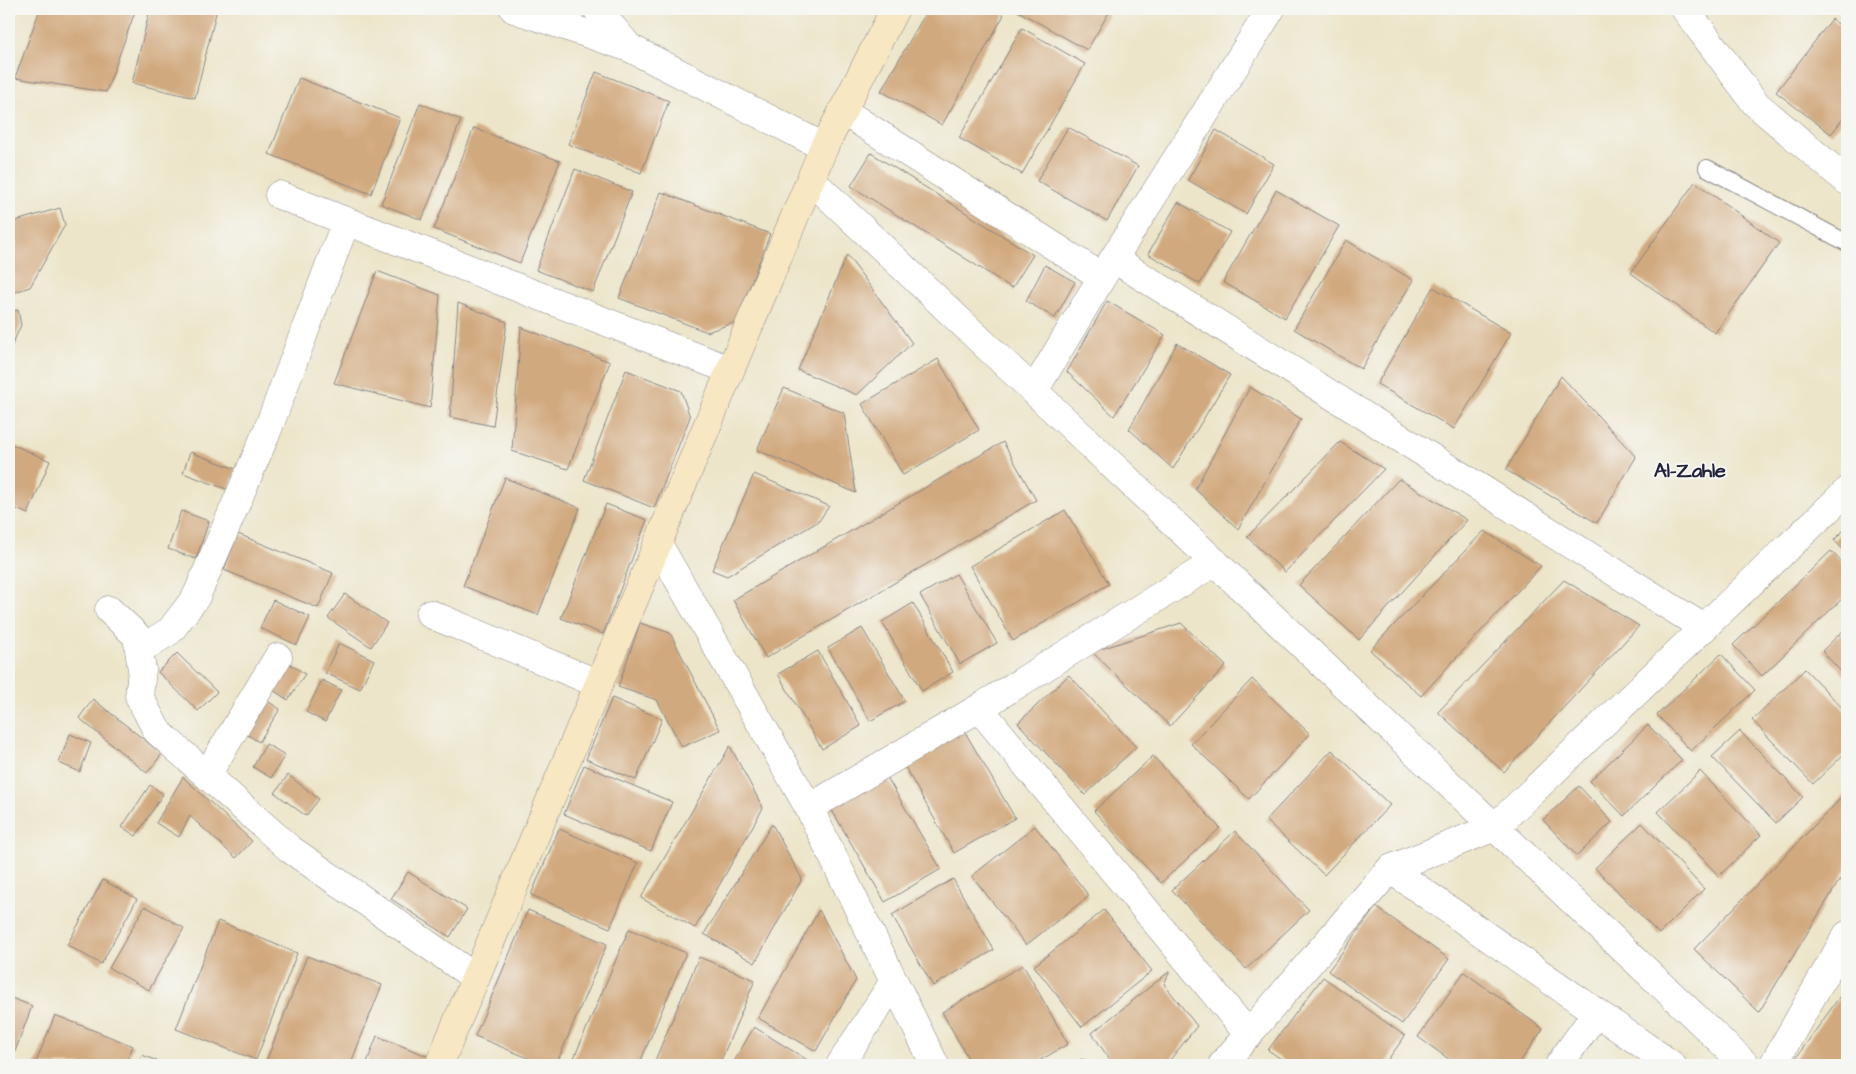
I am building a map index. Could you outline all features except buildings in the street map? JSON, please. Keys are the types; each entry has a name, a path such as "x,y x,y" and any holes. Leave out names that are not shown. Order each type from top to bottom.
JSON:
{"street":[{"path":"514,9 630,48 824,147"},
{"path":"597,9 630,48"},
{"path":"441,1065 824,147 895,9"},
{"path":"1034,391 1108,268 1270,9"},
{"path":"1685,9 1756,104 1847,180"},
{"path":"843,111 1108,268 1704,628"},
{"path":"811,180 1746,1065"},
{"path":"279,195 730,370"},
{"path":"139,650 170,631 196,596 268,429 346,221"},
{"path":"1222,1065 1390,869 1495,828 1847,491"},
{"path":"658,544 809,808 935,1065"},
{"path":"809,808 979,708 1215,562"},
{"path":"109,610 137,636 142,670 140,696 157,731 290,849 476,978"},
{"path":"430,614 599,684"},
{"path":"207,775 278,657"},
{"path":"979,708 1249,1035"},
{"path":"1390,869 1672,1065"},
{"path":"1772,1065 1847,935"},
{"path":"840,1065 894,981"},
{"path":"1559,1065 1596,1013"}],"lane":[{"path":"1707,168 1847,243"}],"district":[{"name":"Al-Zahle","path":"1690,470"}]}
